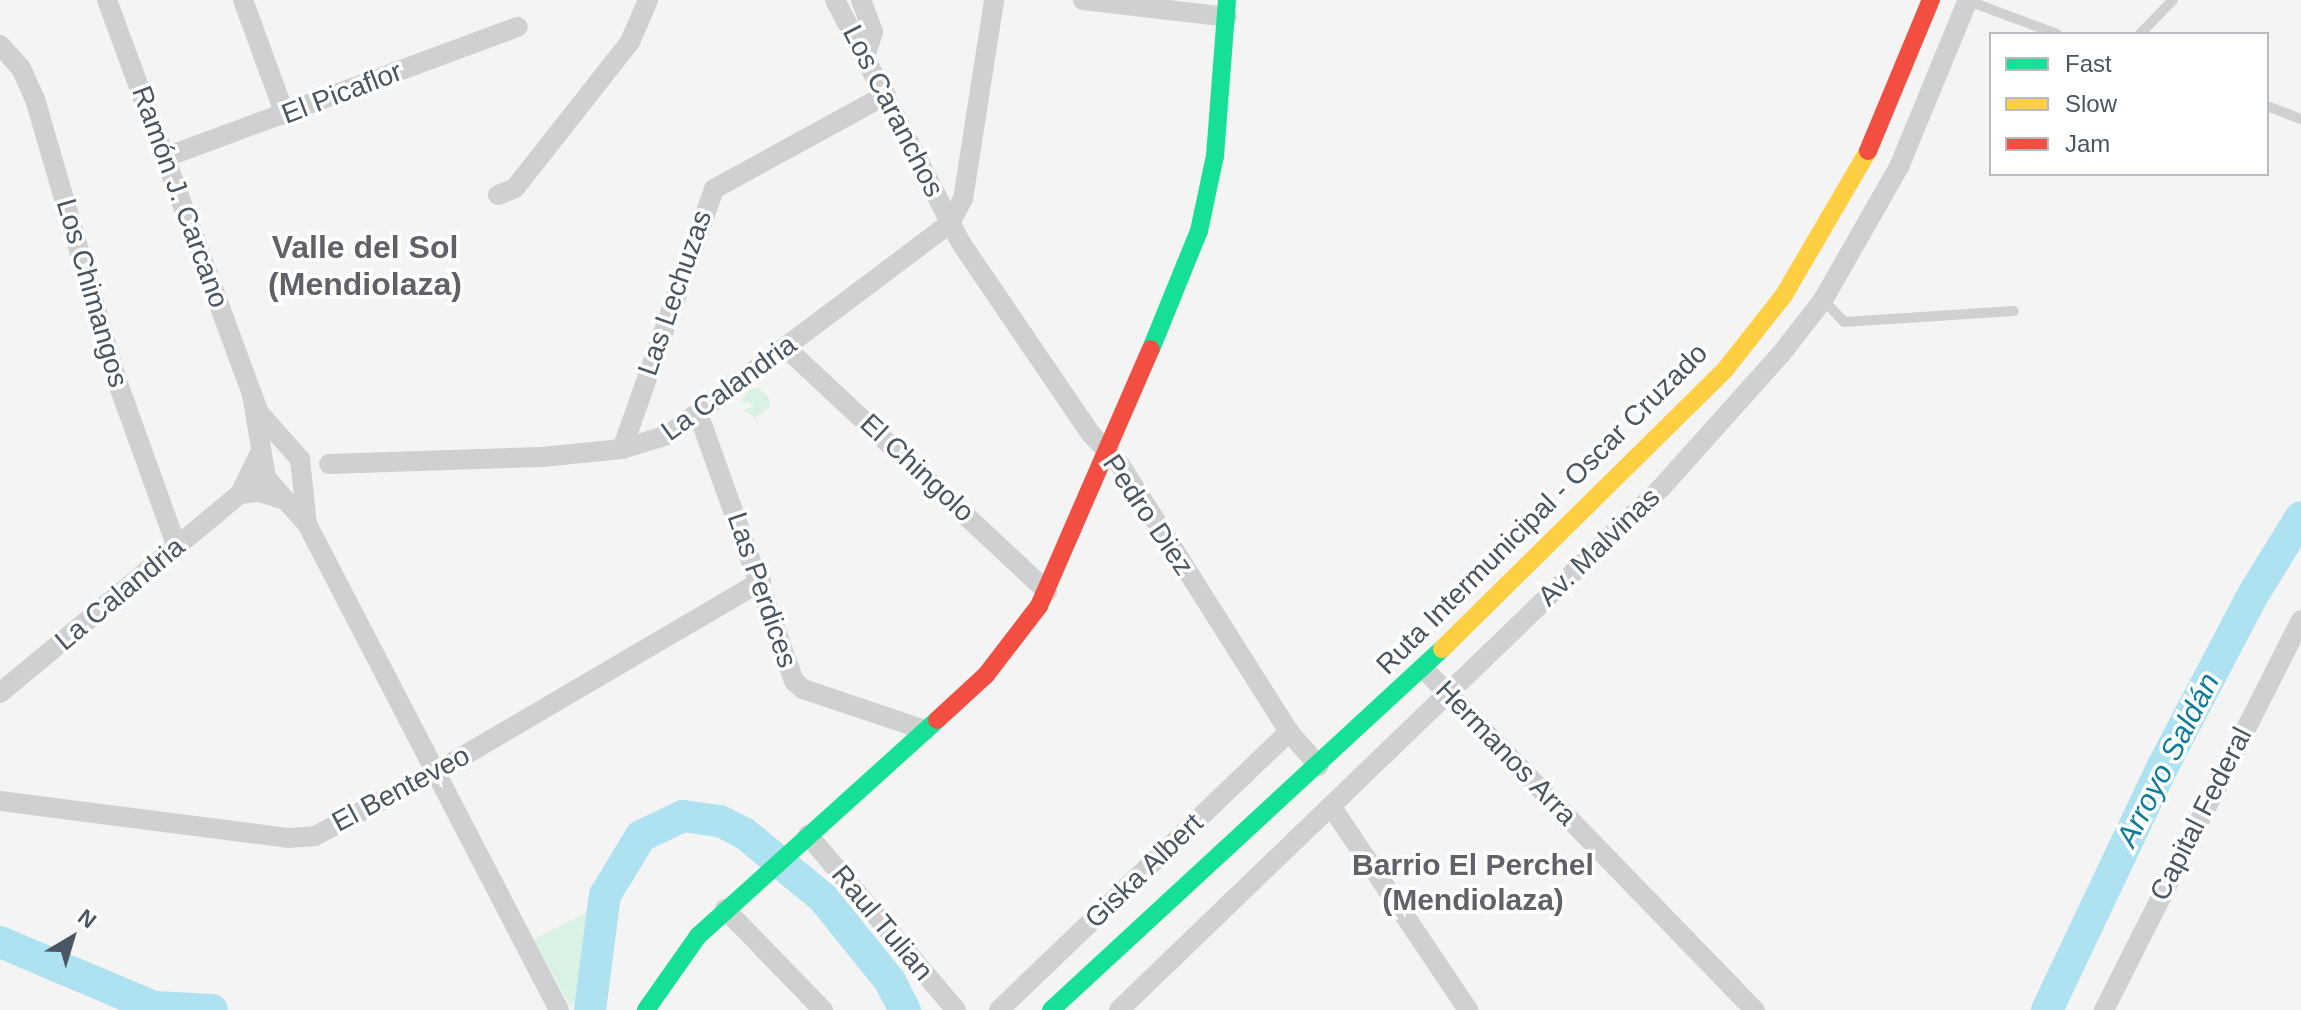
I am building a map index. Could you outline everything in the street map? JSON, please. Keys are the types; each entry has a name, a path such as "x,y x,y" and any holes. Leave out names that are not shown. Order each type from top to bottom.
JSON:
{"main road":[{"name":"Ruta Intermunicipal - Oscar Cruzado","path":"1051,1010 1316,762 1649,437 1742,333 1805,245 1851,164 1887,88 1919,0"},
{"name":"Ruta Intermunicipal - Oscar Cruzado","path":"1316,762 1423,668 1669,431 1759,329 1811,254 1856,176 1931,0"},
{"path":"646,1010 685,952 725,909 999,661 1047,591 1109,454 1202,220 1215,156 1227,9"}],"street":[{"name":"Ramón J. Carcano","path":"107,0 252,394 266,423 300,459 307,524"},
{"path":"243,0 285,115"},
{"path":"498,195 515,188 630,42 648,0"},
{"name":"Los Caranchos","path":"835,0 866,54 950,223"},
{"path":"861,0 873,32 866,54"},
{"path":"950,223 963,199 994,0"},
{"path":"1083,0 1227,9"},
{"name":"Av. Malvinas","path":"1119,1010 1695,454 1823,300 1899,167 1967,0"},
{"name":"El Picaflor","path":"166,157 518,27"},
{"name":"Los Chimangos","path":"0,45 21,68 35,99 116,378 177,547"},
{"name":"Las Lechuzas","path":"622,449 714,189 886,95"},
{"name":"La Calandria","path":"286,444 329,464 542,457 622,449 662,438 950,223"},
{"name":"Pedro Diez","path":"950,223 1109,454 1289,732 1316,762"},
{"name":"El Chingolo","path":"786,348 1047,591"},
{"name":"Ramón J. Carcano","path":"252,394 266,478 307,524 559,1010"},
{"name":"Las Perdices","path":"698,413 761,581 789,670 803,689 925,730"},
{"path":"260,453 286,444"},
{"name":"La Calandria","path":"0,693 240,494 260,453"},
{"path":"240,494 250,490 287,500 303,481 329,464"},
{"name":"El Benteveo","path":"0,801 304,838 436,772 761,581"},
{"name":"Capital Federal","path":"2104,1010 2301,620"},
{"name":"Hermanos Arra","path":"1423,668 1755,1010"},
{"name":"Giska Albert","path":"999,1010 1289,732"},
{"path":"1331,806 1468,1010"},
{"name":"Raul Tulian","path":"800,842 956,1010"},
{"path":"725,909 823,1010"}],"lane":[{"path":"1967,0 2052,32"},
{"path":"2142,32 2173,0"},
{"path":"2269,107 2301,119"},
{"path":"1823,300 1844,322 2014,311"}],"green space":[{"path":"759,388 770,399 770,407 755,418 744,410 756,404 741,402 749,389"},
{"path":"600,906 592,986 570,1006 534,939"}],"waterway":[{"name":"Arroyo Saldán","path":"2047,1010 2163,766 2254,593 2301,517"},
{"name":"Arroyo Saldán","path":"590,1010 605,895 641,836 683,816 720,821 744,833 823,898 890,981 905,1010"},
{"name":"Arroyo Saldán","path":"0,942 154,1007 212,1010"}],"traffic: fast":[{"path":"1151,349 1199,231 1215,156 1227,0"},
{"path":"1051,1010 1442,649"},
{"path":"646,1010 698,936 937,720"}],"traffic: slow":[{"path":"1442,649 1724,371 1784,295 1868,151"}],"traffic: jam":[{"path":"1868,151 1931,0"},
{"path":"937,720 986,675 1039,606 1151,349"}],"district":[{"name":"Valle del Sol (Mendiolaza)","path":"365,266"},
{"name":"Barrio El Perchel (Mendiolaza)","path":"1473,882"}]}
